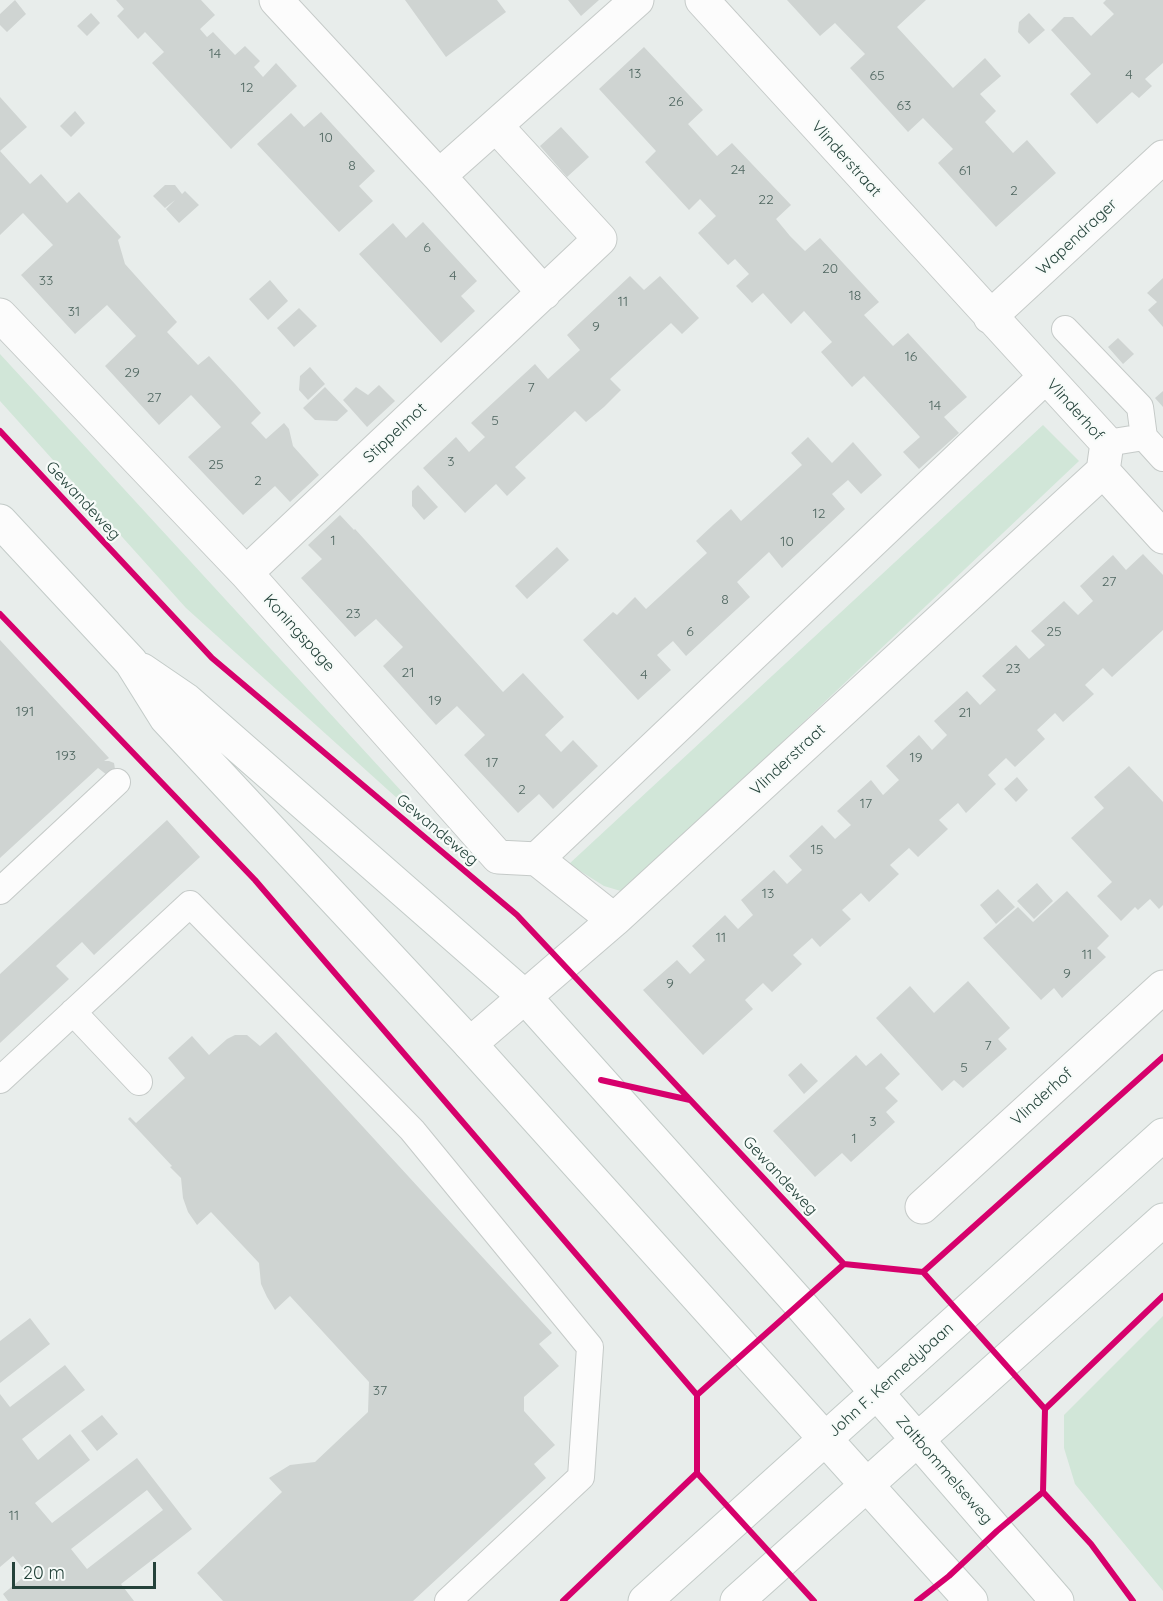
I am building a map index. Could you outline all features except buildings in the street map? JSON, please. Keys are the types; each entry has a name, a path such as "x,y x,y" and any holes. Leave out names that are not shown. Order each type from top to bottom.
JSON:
{"street":[{"path":"276,0 544,293"},
{"path":"439,176 637,0"},
{"name":"Vlinderstraat","path":"702,0 990,317"},
{"name":"Stippelmot","path":"246,573 600,239 496,126"},
{"name":"Wapendrager","path":"990,317 1163,157"},
{"name":"Koningspage","path":"0,315 246,573 498,856 537,859"},
{"name":"Vlinderhof","path":"990,317 1045,377 1163,537"},
{"path":"614,920 537,859 1045,377"},
{"name":"Vlinderstraat","path":"470,1044 614,920 1105,457"},
{"path":"0,521 131,662 166,718 470,1044 971,1601"},
{"path":"131,662 186,700 525,997 877,1393"},
{"name":"Vlinderhof","path":"922,1207 1163,987"},
{"name":"John F. Kennedybaan","path":"645,1601 1163,1136"},
{"path":"737,1601 1163,1220"},
{"name":"Zaltbommelseweg","path":"877,1393 1058,1601"}],"lane":[{"path":"1065,329 1140,407 1144,437 1163,458"},
{"path":"1105,457 1144,437"},
{"path":"0,891 117,782"},
{"path":"0,1080 190,904 411,1130 590,1347 581,1477 448,1601"},
{"path":"74,1012 139,1082"}],"green space":[{"path":"0,354 427,819 398,799 186,608 0,401"},
{"path":"1043,425 1079,461 624,892 604,886 569,864"},
{"path":"1163,1316 1163,1591 1075,1484 1064,1448 1064,1415"}],"cycle path":[{"name":"Gewandeweg","path":"0,431 212,658 517,915 844,1264"},
{"path":"0,614 255,880 697,1395"},
{"path":"923,1272 1163,1057"},
{"path":"601,1080 690,1100"},
{"path":"814,1601 697,1473 697,1395 844,1264 923,1272 1045,1409 1043,1492 949,1576 917,1601"},
{"path":"1045,1409 1163,1296"},
{"path":"563,1601 697,1473"},
{"path":"1043,1492 1091,1544 1133,1601"}]}
